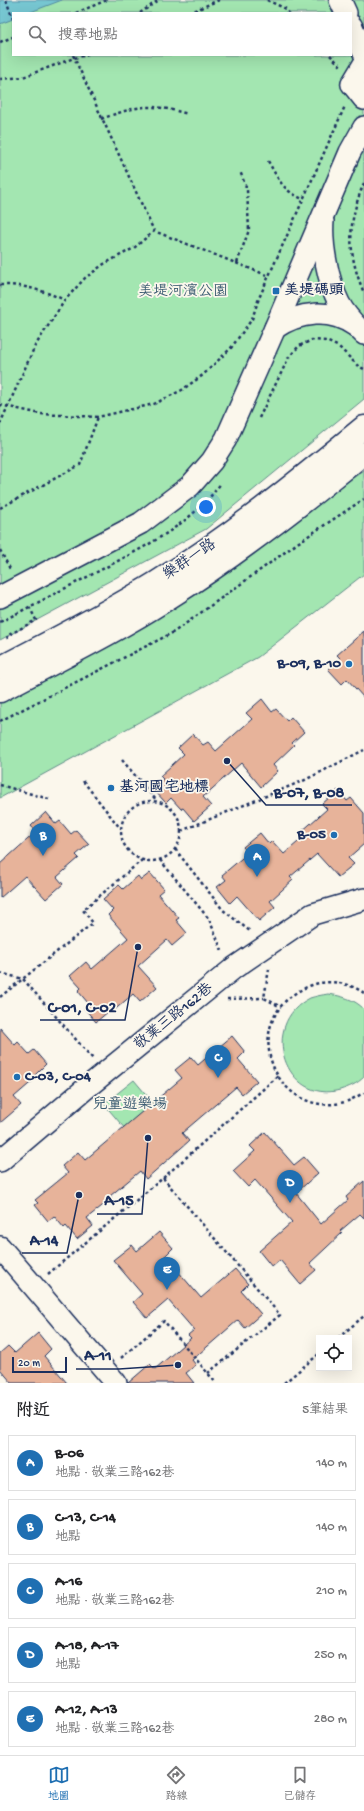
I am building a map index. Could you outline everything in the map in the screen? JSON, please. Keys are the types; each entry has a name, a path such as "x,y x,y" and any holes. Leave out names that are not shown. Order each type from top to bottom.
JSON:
{"main road":[{"name":"樂群一路","path":"0,668 157,582 215,544 286,491 364,427"},
{"name":"樂群一路","path":"0,691 90,644 167,600 226,560 297,508 364,453"}],"street":[{"path":"340,0 346,12"},
{"path":"352,27 364,53"},
{"path":"358,92 364,64"},
{"path":"0,597 141,523 190,486 212,461 226,439 350,152 364,127"},
{"path":"324,211 323,244 327,265 339,302 361,331"},
{"path":"275,328 293,318 320,314 344,318 361,331"},
{"name":"敬業三路162巷","path":"0,1161 234,968 268,955 313,914 364,899"},
{"path":"0,1247 116,1383"}],"path":[{"path":"6,0 12,16"},
{"path":"78,12 107,0"},
{"path":"141,12 159,0"},
{"path":"191,12 219,0"},
{"path":"268,0 286,9 288,12"},
{"path":"0,42 12,37"},
{"path":"0,79 23,77 73,56 101,120 154,231 269,276"},
{"path":"0,404 41,414 98,417 154,404 182,390 203,375 231,348 252,319 269,276 346,102 358,92"},
{"path":"101,120 132,108 149,106 166,108 188,114"},
{"path":"268,161 284,189 290,194 303,199"},
{"path":"237,263 249,230 247,190 240,171"},
{"path":"364,183 355,206 352,222 352,254 357,276 364,293"},
{"path":"0,424 35,346 65,300 85,278 104,264 134,248 154,231"},
{"path":"0,285 14,284 40,290 65,300"},
{"path":"0,508 80,465 98,417"},
{"path":"0,721 174,632 299,542 364,499"},
{"path":"0,550 12,573"},
{"path":"8,637 36,620 27,602"},
{"path":"0,622 30,607"},
{"path":"181,831 305,780 364,750"},
{"path":"122,760 157,801"},
{"path":"83,781 120,828"},
{"path":"0,785 50,799"},
{"path":"147,801 157,801 167,805 175,812 180,821 180,841 169,855 160,860 142,860 125,848 121,839 120,828 123,818 129,810 137,804 147,801"},
{"path":"175,849 223,910 268,955 264,998"},
{"path":"0,997 93,923 83,910 142,860"},
{"path":"160,860 209,919 223,952 234,968"},
{"path":"0,973 23,979 105,1073"},
{"path":"364,993 358,989 339,982 319,982 300,989 284,1002 273,1019 268,1038 270,1058 278,1076 291,1091 308,1100 328,1104 348,1101 364,1093"},
{"path":"220,999 264,998 281,1007"},
{"path":"46,1275 163,1178 278,1076"},
{"path":"163,1178 280,1315 208,1373"},
{"path":"342,1335 364,1316"},
{"path":"116,1362 164,1321 216,1383"},
{"path":"284,1383 316,1356"}],"green space":[{"name":"美堤河濱公園","path":"47,0 364,0 364,399 206,529 0,640 0,20 12,14 12,56 352,56 352,12 19,12"},
{"path":"364,470 364,574 258,657 0,798 0,699 194,594"},
{"path":"328,994 348,998 364,1009 364,1077 359,1082 340,1090 321,1091 305,1086 293,1074 285,1059 282,1042 285,1025 294,1010 310,998"},
{"name":"兒童遊樂場","path":"134,1080 155,1105 126,1130 104,1104"}],"water":[{"path":"0,0 62,0 31,12 12,12 12,19 0,24"}],"building":[{"name":"B-09, B-10","path":"364,631 364,698 347,679 342,684 328,669 340,658 337,655"},
{"path":"262,699 272,712 276,709 287,721 291,717 304,732 292,743 294,745 273,765 278,771 261,787 241,763 203,797 211,806 194,821 183,808 181,809 171,798 166,803 152,788 163,779 160,776 184,754 178,748 193,734 203,745 208,742 216,751 252,719 246,713"},
{"path":"338,790 347,801 351,798 364,813 364,844 348,858 354,864 338,877 317,854 290,877 293,880 270,901 275,907 259,921 237,896 230,903 217,887 226,880 222,875 248,853 243,847 260,833 269,844 272,841 284,854 305,836 301,832 327,809 322,804"},
{"path":"46,812 56,824 60,821 71,834 76,830 89,844 76,855 79,858 57,877 63,884 46,899 25,876 0,898 0,864 36,832 31,826"},
{"path":"150,873 164,889 158,894 179,918 176,920 187,933 172,946 167,940 138,966 157,987 140,1002 133,994 111,1013 109,1011 96,1022 84,1008 88,1003 78,991 81,988 70,976 86,962 92,969 128,938 108,915 113,910 103,899 119,885 123,889 138,876 141,880"},
{"name":"C-03, C-04","path":"0,1028 15,1045 18,1042 29,1054 34,1050 46,1064 34,1076 36,1078 14,1097 21,1105 0,1123"},
{"path":"232,1036 245,1052 238,1059 257,1081 242,1094 236,1087 182,1133 189,1141 146,1179 140,1171 110,1196 112,1198 87,1218 93,1226 77,1239 66,1226 64,1228 54,1216 48,1221 35,1205 38,1203 35,1200 68,1173 62,1166 78,1152 85,1160 182,1078 175,1070 191,1057 198,1065"},
{"path":"265,1132 294,1165 304,1157 318,1173 296,1193 321,1224 348,1200 346,1197 364,1181 364,1218 360,1214 340,1231 342,1233 310,1263 316,1270 300,1284 280,1260 272,1267 259,1251 292,1222 255,1180 248,1187 233,1171 255,1151 250,1146"},
{"path":"159,1232 173,1248 165,1256 201,1298 235,1269 248,1284 241,1291 261,1314 245,1328 238,1320 192,1360 196,1365 186,1373 194,1383 128,1383 150,1364 155,1369 191,1338 188,1335 194,1330 168,1300 147,1318 133,1302 142,1294 113,1260 132,1245 137,1251"},
{"path":"38,1333 51,1349 44,1356 67,1383 12,1383 0,1369 0,1353 8,1346 15,1353"}],"place":[{"name":"美堤碼頭","path":"276,291"},
{"name":"B-09, B-10","path":"349,664"},
{"name":"B-07, B-08","path":"227,761"},
{"name":"基河國宅地標","path":"111,788"},
{"name":"B-05","path":"334,835"},
{"name":"C-13, C-14","path":"43,856"},
{"name":"B-06","path":"257,877"},
{"name":"C-01, C-02","path":"138,947"},
{"name":"C-03, C-04","path":"17,1077"},
{"name":"A-16","path":"218,1078"},
{"name":"A-15","path":"148,1138"},
{"name":"A-14","path":"79,1195"},
{"name":"A-18, A-17","path":"290,1203"},
{"name":"A-12, A-13","path":"167,1290"},
{"name":"A-11","path":"178,1365"}]}
